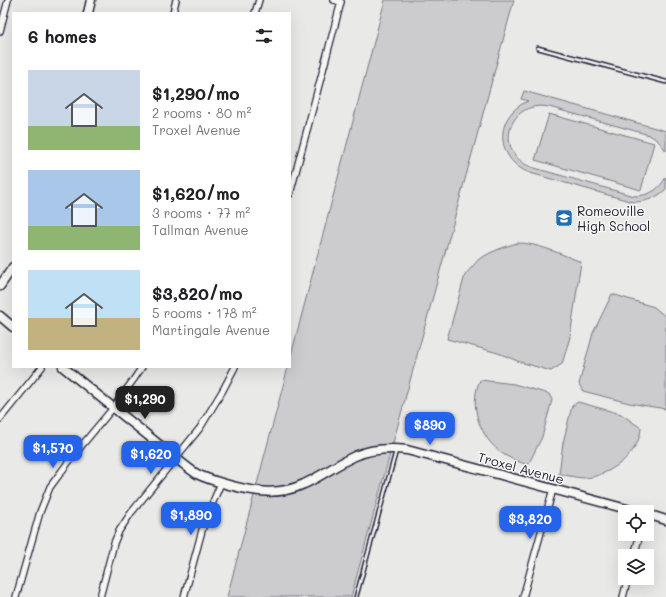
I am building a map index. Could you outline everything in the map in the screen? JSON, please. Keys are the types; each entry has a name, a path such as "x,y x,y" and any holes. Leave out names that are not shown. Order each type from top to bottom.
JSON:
{"street":[{"path":"0,31 8,0"},
{"path":"88,12 91,0"},
{"path":"173,12 176,0"},
{"path":"255,12 258,0"},
{"path":"291,190 341,2 334,0"},
{"path":"0,286 12,268"},
{"path":"0,316 12,326"},
{"path":"0,419 41,368"},
{"name":"Troxel Avenue","path":"64,368 198,474 210,480 247,490 256,492 287,490 304,484 354,456 366,452 397,449 407,450 501,474 618,507"},
{"path":"16,597 40,512 50,487 73,456 113,408 141,368"},
{"path":"100,597 114,544 119,531 131,513 200,428 234,368"},
{"path":"184,597 204,524 221,483"},
{"path":"522,597 552,489"},
{"path":"654,516 666,520"},
{"path":"622,597 626,585"}],"lane":[{"path":"538,48 666,82"},
{"path":"356,597 397,449"}],"shaded area":[{"path":"385,0 514,0 351,597 227,597 288,368 291,368 291,355"},
{"path":"524,91 666,131 666,151 658,141 646,134 549,107 535,107 524,111 515,119 510,128 509,139 512,150 519,160 531,167 634,196 644,195 657,189 666,177 666,189 651,199 633,202 530,173 518,167 510,158 505,148 503,138 504,127 509,117 517,108 528,101 521,99"},
{"path":"549,114 654,143 641,190 535,160"},
{"path":"517,243 540,247 581,262 570,337 562,364 551,371 520,362 498,353 447,339 465,275 479,259 504,247"},
{"path":"612,294 654,307 666,317 666,409 629,403 583,391 579,384 593,333"},
{"path":"480,380 514,384 549,394 552,400 542,437 528,465 503,454 488,439 482,430 478,421 475,400"},
{"path":"578,402 621,414 641,428 635,447 629,455 612,469 593,477 578,478 559,474 563,443 572,406"}],"place":[{"name":"Romeoville High School","path":"564,218"}]}
